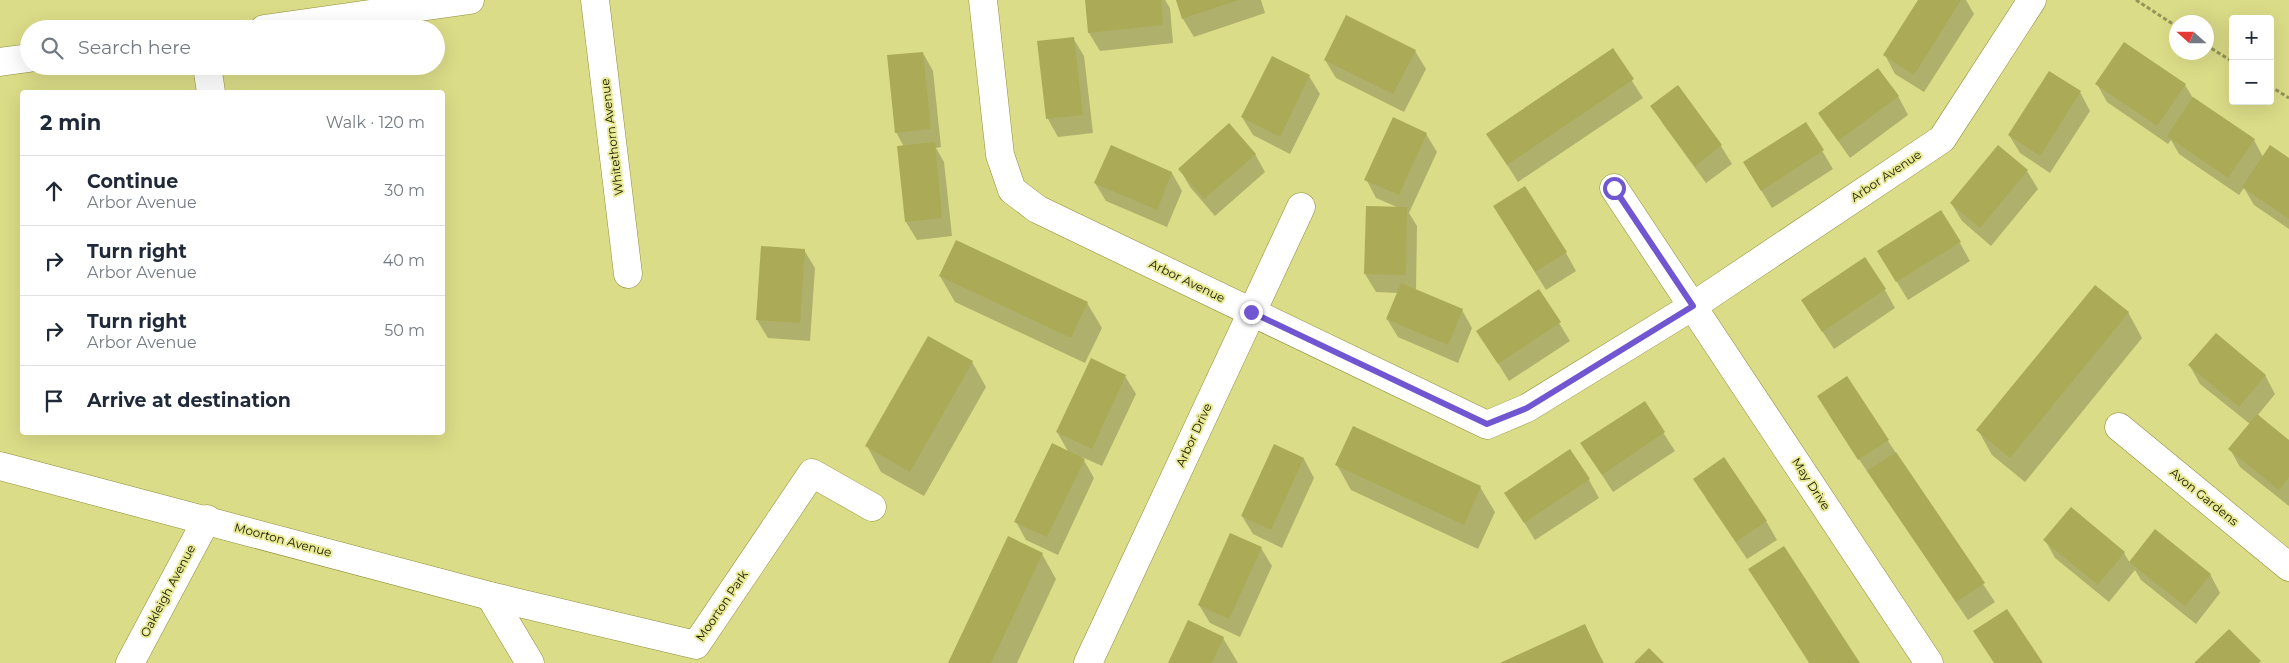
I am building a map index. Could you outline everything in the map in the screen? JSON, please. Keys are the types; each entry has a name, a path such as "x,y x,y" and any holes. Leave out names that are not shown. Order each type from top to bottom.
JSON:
{"street":[{"path":"328,20 470,0"},
{"name":"Whitethorn Avenue","path":"595,0 628,274"},
{"name":"Arbor Avenue","path":"983,0 1000,155 1012,190 1036,209 1487,424 1527,408 1693,306 1942,139 2032,0"},
{"path":"0,62 20,59"},
{"path":"208,75 211,90"},
{"path":"1614,188 1693,306"},
{"name":"Arbor Drive","path":"1088,663 1301,207"},
{"name":"May Drive","path":"1693,306 1929,663"},
{"name":"Avon Gardens","path":"2119,427 2289,567"},
{"name":"Moorton Avenue","path":"0,466 207,519 490,596"},
{"name":"Moorton Park","path":"490,596 696,645 812,473 872,507"},
{"name":"Oakleigh Avenue","path":"130,663 207,519"},
{"path":"490,596 530,663"}],"path":[{"path":"2136,0 2169,21"},
{"path":"2214,50 2230,60"},
{"path":"2274,89 2289,98"}],"building":[{"path":"1085,0 1161,0 1163,25 1088,33"},
{"path":"1176,0 1238,0 1182,19"},
{"path":"1918,0 1961,0 1914,75 1883,55"},
{"path":"1346,15 1416,50 1393,94 1324,60"},
{"path":"1074,37 1083,115 1046,119 1037,41"},
{"path":"2124,42 2186,84 2157,126 2095,84"},
{"path":"1613,48 1634,79 1507,165 1486,134"},
{"path":"923,52 931,129 895,133 887,55"},
{"path":"1272,56 1310,75 1280,137 1241,117"},
{"path":"1878,68 1899,96 1838,141 1818,113"},
{"path":"2049,71 2081,91 2040,156 2008,135"},
{"path":"1678,85 1722,145 1695,166 1650,106"},
{"path":"2193,97 2255,139 2228,178 2167,136"},
{"path":"1393,117 1427,133 1399,195 1364,180"},
{"path":"1806,122 1824,150 1761,191 1743,162"},
{"path":"1229,123 1256,154 1204,199 1178,169"},
{"path":"935,142 942,218 905,222 897,146"},
{"path":"1111,145 1172,172 1157,210 1094,183"},
{"path":"1998,145 2028,170 1980,228 1950,203"},
{"path":"2270,145 2289,158 2289,219 2242,187"},
{"path":"1525,186 1567,252 1535,272 1493,206"},
{"path":"1366,206 1407,207 1406,275 1364,274"},
{"path":"1941,210 1961,242 1896,282 1877,251"},
{"path":"956,240 1088,302 1071,338 939,276"},
{"path":"761,246 805,249 800,323 756,320"},
{"path":"1865,257 1886,289 1822,332 1801,300"},
{"path":"1401,283 1463,309 1448,345 1386,319"},
{"path":"2095,285 2129,312 2010,458 1976,430"},
{"path":"1539,289 1561,322 1498,364 1476,331"},
{"path":"2216,333 2266,375 2239,407 2188,365"},
{"path":"928,336 973,361 910,472 865,446"},
{"path":"1091,358 1126,375 1092,449 1056,432"},
{"path":"1847,376 1889,440 1858,460 1817,396"},
{"path":"1645,401 1665,432 1602,475 1580,443"},
{"path":"2257,414 2289,440 2289,477 2279,490 2228,449"},
{"path":"1353,426 1481,486 1464,525 1335,465"},
{"path":"1052,443 1085,459 1047,537 1014,522"},
{"path":"1274,444 1304,458 1271,530 1241,516"},
{"path":"1570,449 1590,479 1524,523 1504,493"},
{"path":"1896,452 1985,583 1956,602 1867,471"},
{"path":"1724,457 1767,521 1736,542 1693,479"},
{"path":"2071,507 2125,552 2098,585 2043,540"},
{"path":"2155,529 2211,574 2185,606 2129,562"},
{"path":"1230,533 1262,547 1229,619 1198,605"},
{"path":"1008,536 1043,553 991,663 948,663"},
{"path":"1784,546 1860,663 1810,663 1748,569"},
{"path":"2007,609 2043,663 1994,663 1973,631"},
{"path":"1188,620 1224,637 1212,663 1168,663"},
{"path":"1585,624 1603,663 1500,663"},
{"path":"2229,629 2261,661 2259,663 2194,663"},
{"path":"1649,648 1664,663 1634,663"}],"route":[{"path":"1251,312 1487,424 1527,408 1693,306 1614,188"}]}
